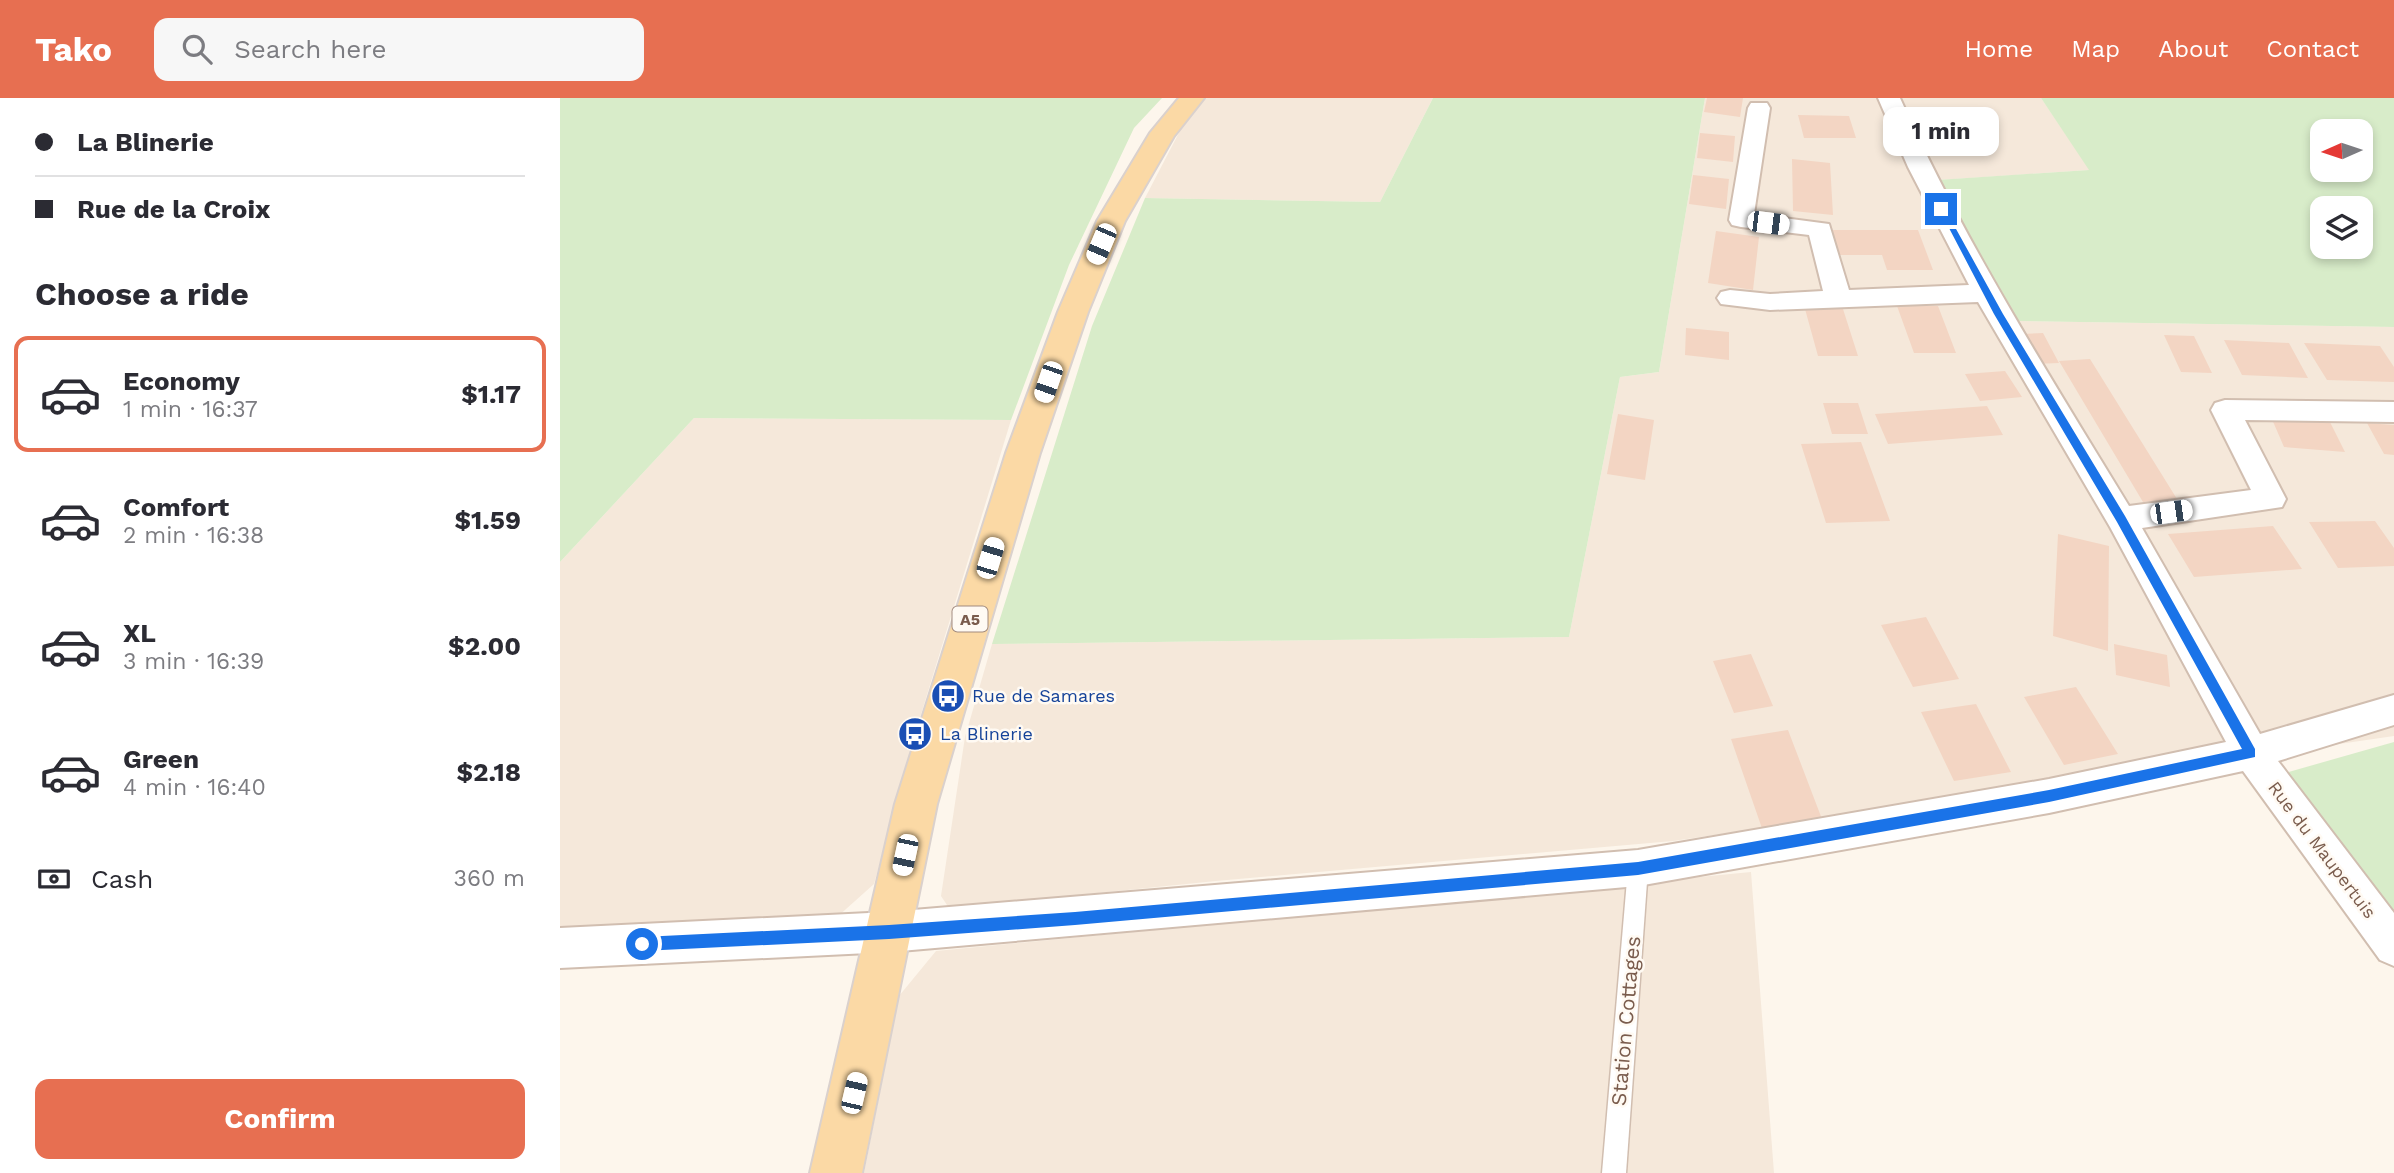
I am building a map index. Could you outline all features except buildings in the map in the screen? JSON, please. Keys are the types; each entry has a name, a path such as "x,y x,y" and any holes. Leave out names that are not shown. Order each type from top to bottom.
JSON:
{"main road":[{"name":"A5","path":"836,1173 916,804 1023,453 1073,312 1111,221 1163,132 1192,98"}],"street":[{"name":"Rue du Maupertuis","path":"1889,98 1919,167 1986,293 2121,519 2251,753 2394,946"},
{"path":"1759,108 1741,220 1820,229 1838,298"},
{"path":"1730,298 1770,302 1986,293"},
{"path":"2121,519 2271,499 2225,410 2394,412"},
{"path":"560,948 889,932 1638,868 2049,796 2251,753 2394,710"}],"lane":[{"name":"Station Cottages","path":"1614,1173 1638,868"}],"shaded area":[{"path":"1204,98 1433,98 1380,202 1145,198 1183,125"},
{"path":"1705,98 2041,98 2090,170 1938,180 2020,321 2394,327 2394,736 1673,841 1216,881 949,908 941,896 965,737 992,644 1569,637 1620,377 1659,372"},
{"path":"694,418 1011,420 915,734 874,884 836,918 560,934 560,562"},
{"path":"1751,872 1774,1173 864,1173 899,996 936,951"}],"green space":[{"path":"560,98 1162,98 1134,128 1069,265 1011,420 694,418 560,562"},
{"path":"1433,98 1705,98 1659,372 1620,377 1569,637 992,644 1092,326 1145,198 1380,202"},
{"path":"2041,98 2394,98 2394,327 2019,321 1937,180 2089,170"},
{"path":"2394,742 2394,919 2285,773"}],"place":[{"name":"Rue de Samares","path":"948,696"},
{"name":"La Blinerie","path":"915,734"}],"route":[{"path":"642,944 889,932 1075,918 1638,868 2049,796 2251,753 2121,519 1998,314 1941,209"}]}
